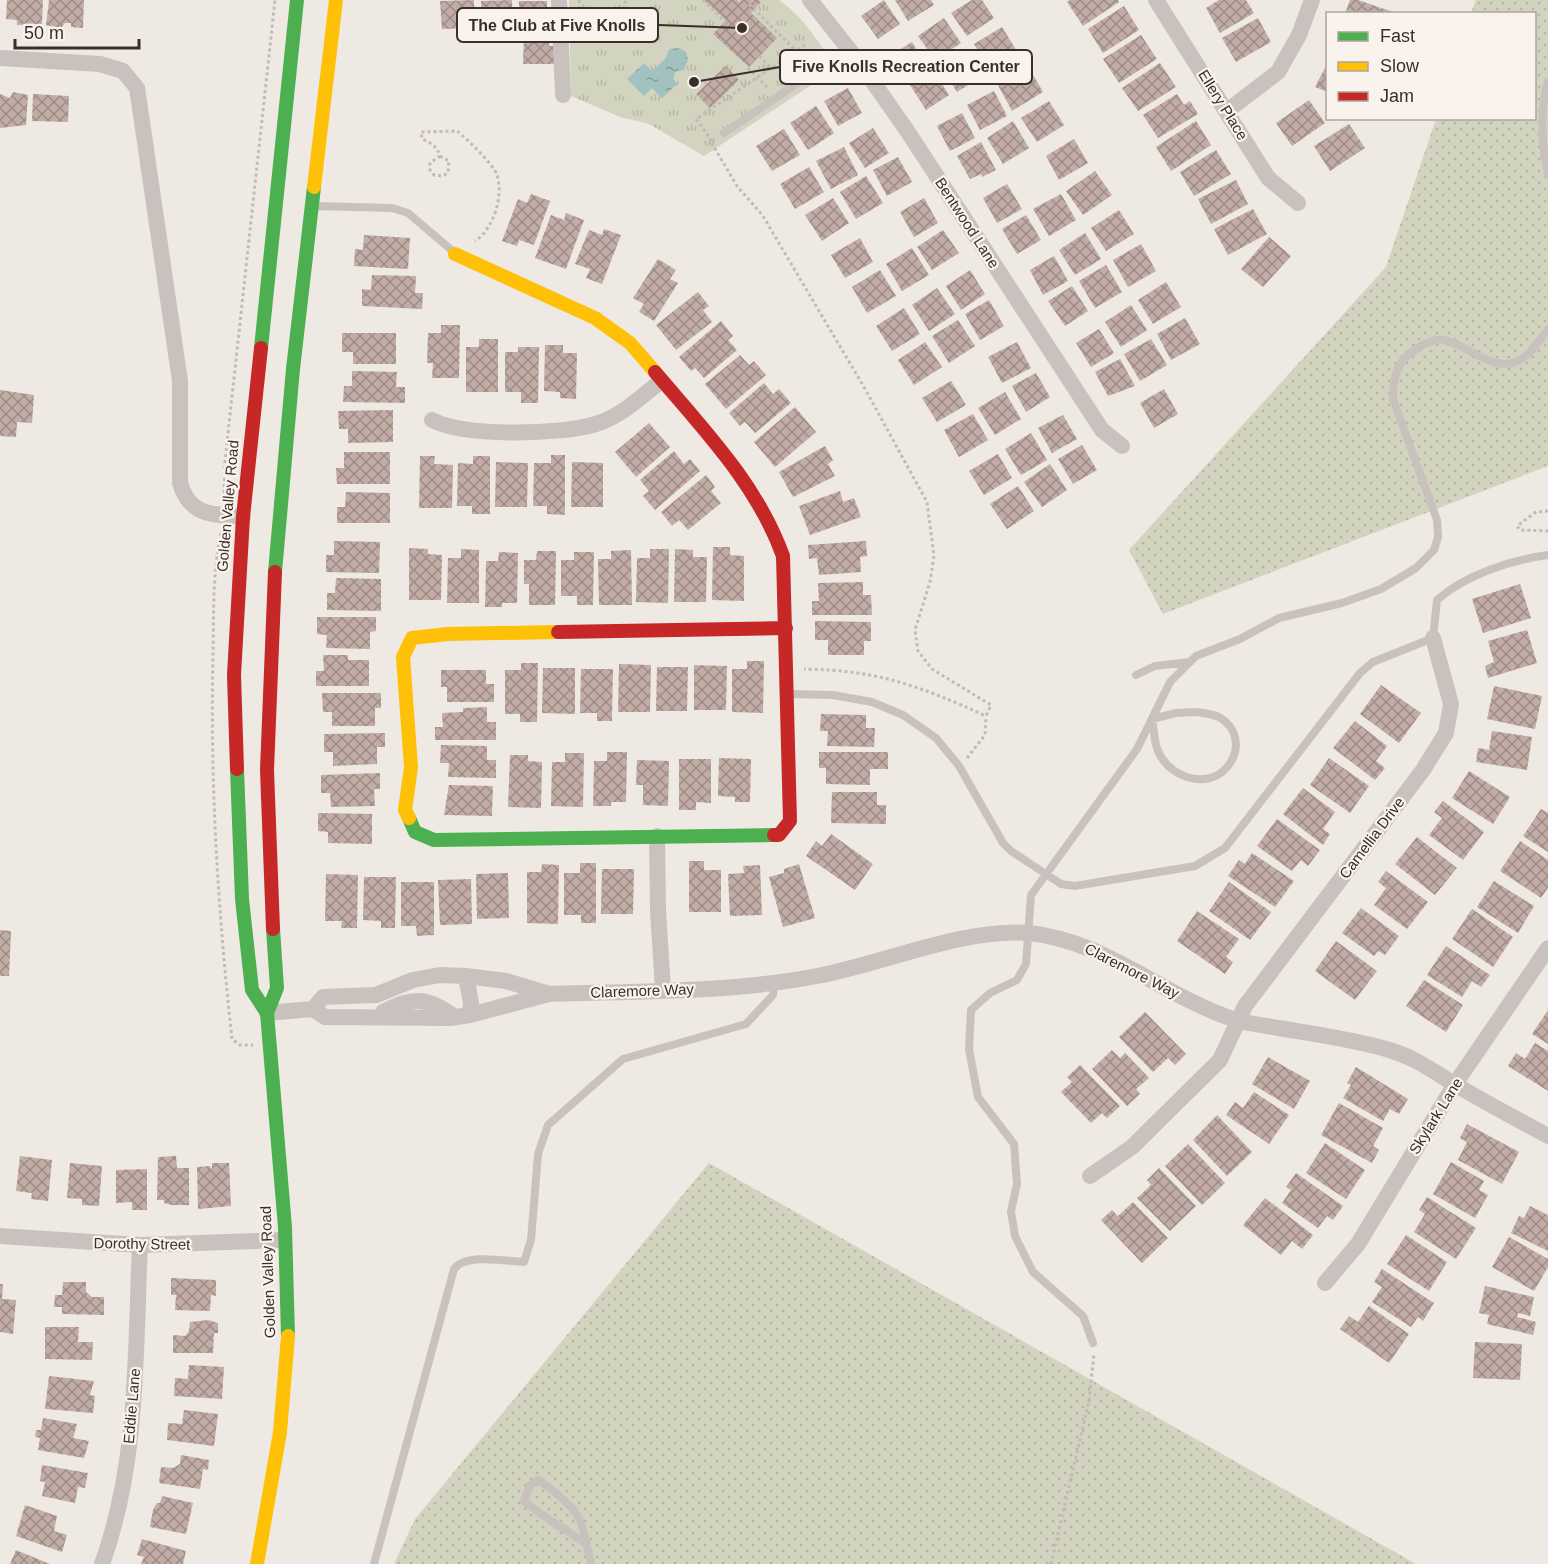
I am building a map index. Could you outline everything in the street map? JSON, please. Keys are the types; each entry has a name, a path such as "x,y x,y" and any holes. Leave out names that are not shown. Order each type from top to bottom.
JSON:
{"main road":[{"name":"Golden Valley Road","path":"267,1013 252,990 242,888 234,675 243,517 297,0"},
{"name":"Golden Valley Road","path":"257,1564 273,1484 282,1416 288,1299 267,1013 277,988 268,809 272,612 288,432 336,0"},
{"path":"456,254 595,318 630,343 719,447 754,493 772,525 783,556 786,628 788,694 790,821 779,835 434,840 415,832 405,810 411,767 403,657 412,638 448,634 786,628"}],"street":[{"name":"Bentwood Lane","path":"810,0 849,48 908,132 1102,430 1122,446"},
{"name":"Ellery Place","path":"1156,0 1268,178 1298,203"},
{"path":"1227,111 1278,72 1299,34 1312,0"},
{"path":"560,8 563,95"},
{"path":"0,58 100,64 123,71 137,88 180,381 180,483 184,496 191,505 202,512 243,517"},
{"path":"432,420 442,425 477,431 565,431 597,424 623,411 661,381"},
{"name":"Camellia Drive","path":"1090,1176 1132,1147 1220,1060 1237,1020 1423,770 1446,733 1451,704 1433,638"},
{"path":"657,836 658,911 663,990"},
{"name":"Claremore Way","path":"267,1013 313,1009 325,1017 462,1016 549,994 774,984 820,976 961,940 1000,934 1027,933 1064,939 1090,948 1175,993 1237,1020 1387,1049 1421,1061 1455,1084 1548,1136"},
{"name":"Skylark Lane","path":"1325,1283 1358,1244 1455,1084 1548,948"},
{"name":"Claremore Way","path":"313,1009 323,997 376,995 413,980 440,975 506,981 549,994"},
{"path":"462,1016 469,987 466,976"},
{"name":"Dorothy Street","path":"0,1236 140,1245 284,1240"},
{"name":"Eddie Lane","path":"102,1564 118,1508 134,1406 140,1245"}],"lane":[{"path":"723,133 849,48"},
{"path":"1548,82 1544,107 1544,159 1548,176"},
{"path":"314,206 392,208 408,213 456,254"},
{"path":"1093,1343 1083,1316 1033,1272 1015,1236 1011,1211 1018,1166 1014,1144 978,1097 969,1048 971,1010 990,993 1017,980 1026,964 1031,895 1137,749 1170,682 1196,656 1240,639 1279,618 1342,603 1381,589 1416,567 1434,550 1438,537 1437,520 1393,399 1393,381 1398,365 1412,350 1435,339 1447,340 1498,364 1520,360 1548,329"},
{"path":"788,694 833,695 872,702 903,715 936,738 961,768 1003,843 1061,884 1075,886 1195,866 1226,848 1360,673 1373,662 1433,638 1437,600 1451,587 1524,559 1548,555"},
{"path":"1136,675 1155,666 1172,662 1190,662"},
{"path":"1196,712 1218,716 1230,726 1235,746 1232,764 1214,779 1192,781 1171,770 1158,752 1152,719 1176,713 1196,712"},
{"path":"374,1564 454,1269 459,1262 468,1259 524,1262 531,1240 538,1154 548,1125 623,1059 746,1024 773,995 774,984"},
{"path":"586,1544 567,1530 539,1515 524,1501 530,1485 538,1480 557,1494 579,1519 586,1544 591,1564"}],"path":[{"path":"579,0 582,17"},
{"path":"560,8 602,26 621,20 627,11 625,0"},
{"path":"703,0 724,22"},
{"path":"753,0 749,4 797,52"},
{"path":"621,20 627,27"},
{"path":"805,45 696,119 712,141 737,186 763,216 864,387 927,502 934,556 930,582 915,630 918,651 932,669 991,705 986,716 986,735 961,768"},
{"path":"759,56 771,68"},
{"path":"748,68 758,77"},
{"path":"440,156 430,163 430,170 434,175 442,176 448,173 449,161 440,156 433,144 421,137 421,132 457,131 497,173 499,199 483,236 456,254"},
{"path":"712,141 723,133"},
{"path":"1548,511 1536,512 1517,526 1520,530 1548,531"},
{"path":"787,669 858,671 888,678 915,685 986,716"},
{"path":"1051,1564 1089,1401 1095,1359 1093,1343"}],"green space":[{"path":"569,0 779,0 804,23 837,68 704,156 649,124 620,117 571,96"},
{"path":"1476,0 1548,0 1548,466 1163,614 1129,550 1386,267 1436,120 1536,120 1536,12 1471,12"},
{"path":"709,1163 1416,1564 394,1564 415,1519"}],"water":[{"path":"679,48 686,52 688,60 684,70 675,72 673,79 677,84 662,98 652,88 644,96 627,79 644,63 652,71 665,59 670,49"}],"building":[{"path":"7,0 43,0 42,24 17,25 17,20 6,19"},
{"path":"49,0 84,0 83,28 71,27 71,23 65,23 61,28 46,25"},
{"path":"474,0 475,28 442,29 440,1"},
{"path":"512,0 513,31 482,32 481,1"},
{"path":"704,0 737,0 739,2 759,0 761,2 751,13 777,38 749,67 713,34 726,20"},
{"path":"884,0 900,24 878,39 861,16"},
{"path":"895,0 931,0 934,5 908,21"},
{"path":"972,0 982,0 994,18 967,36 951,13"},
{"path":"1070,0 1118,0 1119,2 1083,26 1067,2"},
{"path":"1219,0 1246,0 1254,13 1220,33 1206,8"},
{"path":"1350,0 1358,0 1393,12 1346,12"},
{"path":"519,1 547,1 547,29 519,29"},
{"path":"1124,6 1139,30 1103,53 1088,29"},
{"path":"944,18 961,43 935,60 918,36"},
{"path":"1258,18 1271,42 1236,62 1222,38"},
{"path":"1002,27 1018,53 990,71 974,44"},
{"path":"1141,35 1157,59 1119,83 1103,59"},
{"path":"524,36 549,36 549,46 554,46 554,64 523,64"},
{"path":"912,42 927,66 904,80 889,56"},
{"path":"967,49 983,76 957,92 940,65"},
{"path":"1160,63 1176,87 1138,111 1122,88"},
{"path":"726,66 739,80 710,108 696,94"},
{"path":"1028,66 1043,92 1012,111 998,85"},
{"path":"1326,66 1326,91 1315,87"},
{"path":"933,70 949,95 926,110 910,85"},
{"path":"848,88 862,113 838,126 824,101"},
{"path":"994,91 1007,116 980,130 967,105"},
{"path":"13,92 28,95 26,125 0,128 0,94 10,98"},
{"path":"33,94 69,96 68,122 32,121"},
{"path":"1177,94 1184,105 1190,101 1198,114 1158,138 1143,115"},
{"path":"1309,100 1325,123 1292,146 1276,123"},
{"path":"1049,101 1064,125 1037,142 1021,118"},
{"path":"816,106 834,133 808,150 790,123"},
{"path":"962,113 975,138 950,151 937,126"},
{"path":"1013,121 1029,148 1003,164 987,138"},
{"path":"1196,121 1211,145 1171,171 1156,147"},
{"path":"1349,124 1365,148 1330,171 1314,146"},
{"path":"873,128 889,153 865,168 849,143"},
{"path":"784,129 800,155 772,171 756,146"},
{"path":"1074,139 1088,163 1059,180 1046,156"},
{"path":"981,142 996,170 982,177 981,174 970,179 957,156"},
{"path":"844,147 858,175 831,189 816,161"},
{"path":"1216,150 1231,174 1194,196 1180,172"},
{"path":"898,157 912,182 887,196 873,170"},
{"path":"809,167 824,192 795,209 780,184"},
{"path":"1095,171 1112,195 1083,215 1066,191"},
{"path":"866,176 883,203 856,219 840,192"},
{"path":"1236,180 1248,204 1211,224 1198,199"},
{"path":"1007,184 1022,209 997,223 983,198"},
{"path":"531,194 550,201 534,245 519,240 517,246 502,241 518,199 527,203"},
{"path":"1061,194 1076,220 1049,236 1033,209"},
{"path":"833,198 849,223 822,241 805,215"},
{"path":"924,198 938,223 914,237 900,212"},
{"path":"1253,209 1267,234 1228,255 1214,229"},
{"path":"1119,210 1134,234 1106,251 1091,228"},
{"path":"566,213 584,220 566,269 535,258 551,215 564,220"},
{"path":"1026,215 1041,240 1017,254 1002,229"},
{"path":"604,229 621,235 602,284 586,278 590,269 575,264 589,230 602,235"},
{"path":"943,230 959,253 932,270 917,247"},
{"path":"1085,233 1101,259 1075,275 1059,250"},
{"path":"364,235 410,238 408,269 354,266 355,249 363,250"},
{"path":"1269,237 1291,256 1263,287 1241,269"},
{"path":"860,238 873,262 845,278 831,255"},
{"path":"1141,244 1156,271 1128,287 1113,260"},
{"path":"912,248 929,275 902,291 886,264"},
{"path":"1054,256 1068,281 1043,295 1030,270"},
{"path":"658,259 676,270 670,279 678,283 654,321 639,312 644,304 633,298"},
{"path":"1106,265 1122,292 1095,308 1079,281"},
{"path":"880,270 896,296 867,313 852,287"},
{"path":"970,270 985,294 961,310 946,286"},
{"path":"372,275 416,276 415,293 423,293 422,309 362,306 362,289 371,290"},
{"path":"1166,282 1181,307 1153,324 1138,300"},
{"path":"1072,286 1088,311 1065,326 1048,301"},
{"path":"937,288 955,314 929,331 912,305"},
{"path":"698,292 709,306 703,310 712,322 676,350 656,325"},
{"path":"989,300 1004,326 980,340 965,314"},
{"path":"1131,305 1147,330 1121,347 1105,322"},
{"path":"904,308 920,334 892,351 876,326"},
{"path":"1185,318 1200,344 1171,360 1157,334"},
{"path":"958,320 975,346 949,363 932,336"},
{"path":"721,321 733,336 728,340 737,350 704,378 695,368 691,371 679,357"},
{"path":"441,325 460,325 459,378 432,378 433,363 427,363 428,333 441,333"},
{"path":"1099,329 1114,353 1091,367 1076,343"},
{"path":"342,333 396,333 396,364 353,364 353,352 342,352"},
{"path":"479,339 498,339 498,392 466,392 466,347 479,347"},
{"path":"1151,339 1167,365 1140,381 1124,354"},
{"path":"925,342 942,367 914,385 898,360"},
{"path":"1017,342 1031,368 1002,383 988,357"},
{"path":"545,345 563,345 563,353 577,353 576,399 560,398 560,392 544,391"},
{"path":"518,347 539,347 538,403 521,403 521,392 505,392 505,352 518,352"},
{"path":"740,355 749,365 754,361 766,375 726,409 705,384"},
{"path":"1120,359 1135,386 1108,396 1095,372"},
{"path":"352,371 397,372 396,387 405,387 405,403 343,402 344,386 352,386"},
{"path":"1036,373 1050,397 1026,412 1012,386"},
{"path":"951,381 966,405 937,422 922,398"},
{"path":"764,383 773,394 779,389 791,403 755,433 745,422 740,426 729,413"},
{"path":"1164,389 1178,414 1154,428 1140,403"},
{"path":"0,390 34,395 32,423 17,422 16,437 0,436"},
{"path":"1005,392 1021,419 995,435 978,408"},
{"path":"795,407 816,432 775,467 754,442"},
{"path":"393,410 393,442 348,443 348,429 339,429 338,411"},
{"path":"973,414 988,440 959,457 944,430"},
{"path":"1063,415 1077,439 1052,453 1038,428"},
{"path":"649,423 670,447 636,477 615,452"},
{"path":"1031,433 1047,460 1021,475 1005,449"},
{"path":"1082,445 1097,470 1073,484 1058,459"},
{"path":"825,446 833,460 828,464 835,476 793,497 779,472"},
{"path":"674,451 684,464 690,459 700,471 655,510 643,496 649,491 640,480"},
{"path":"344,452 390,452 390,484 337,484 336,468 344,468"},
{"path":"998,454 1012,478 984,495 969,471"},
{"path":"551,455 565,455 565,515 547,514 547,506 533,506 534,463 551,463"},
{"path":"420,456 435,456 434,464 453,465 452,508 419,508"},
{"path":"473,456 490,456 490,514 472,514 472,506 457,506 458,463 473,464"},
{"path":"496,462 528,463 527,507 495,507"},
{"path":"572,462 603,463 603,507 571,507"},
{"path":"1050,464 1067,490 1042,507 1024,482"},
{"path":"706,475 715,487 711,491 721,503 688,530 679,520 672,526 661,512"},
{"path":"1018,486 1034,511 1007,529 990,504"},
{"path":"840,491 843,502 854,498 861,517 810,535 799,506"},
{"path":"346,492 390,493 390,523 337,523 337,507 345,507"},
{"path":"334,541 380,542 379,573 326,572 326,555 334,555"},
{"path":"866,541 867,556 860,557 861,572 819,575 817,558 809,559 808,545"},
{"path":"713,547 730,547 730,555 744,556 744,601 712,600"},
{"path":"409,548 428,549 428,554 442,555 441,600 409,600"},
{"path":"461,549 479,550 479,603 447,603 448,558 461,558"},
{"path":"650,549 669,549 668,603 636,602 637,558 650,558"},
{"path":"675,549 693,550 693,557 707,557 706,602 674,602"},
{"path":"631,550 632,605 599,605 598,559 611,559 611,551"},
{"path":"537,551 556,551 555,605 529,605 529,584 524,584 524,560 536,560"},
{"path":"499,552 518,553 517,603 502,603 502,607 485,607 486,561 498,561"},
{"path":"574,552 594,552 593,605 577,605 577,596 561,596 561,560 574,560"},
{"path":"336,578 381,579 381,611 327,610 327,593 335,593"},
{"path":"863,582 863,595 871,595 872,615 812,615 812,601 819,601 818,583"},
{"path":"1520,584 1531,618 1483,633 1472,599"},
{"path":"317,617 376,617 376,631 370,632 370,649 326,648 327,635 317,634"},
{"path":"815,621 871,622 871,641 864,641 864,655 828,655 828,640 815,640"},
{"path":"1527,630 1537,663 1488,678 1485,666 1494,662 1488,641"},
{"path":"323,655 348,655 348,660 369,660 369,686 316,686 316,671 324,671"},
{"path":"747,661 764,661 763,713 732,712 732,669 747,669"},
{"path":"521,663 538,663 537,722 520,722 520,714 505,714 505,670 521,670"},
{"path":"619,664 651,665 650,712 618,712"},
{"path":"694,665 727,666 726,710 694,710"},
{"path":"657,667 688,667 687,711 656,711"},
{"path":"543,668 575,668 575,714 542,713"},
{"path":"581,669 613,669 612,721 597,721 597,713 580,713"},
{"path":"441,670 486,670 486,684 494,684 494,702 447,702 447,687 441,687"},
{"path":"1381,685 1421,713 1399,743 1360,714"},
{"path":"1494,686 1542,696 1535,729 1487,719"},
{"path":"322,693 381,693 381,708 375,708 375,726 332,726 332,712 323,712"},
{"path":"487,707 487,722 496,722 496,740 435,740 435,727 443,727 442,713 463,712 463,708"},
{"path":"821,714 866,715 866,728 875,728 874,747 827,746 828,731 820,731"},
{"path":"1355,721 1387,746 1376,761 1385,768 1375,780 1333,748"},
{"path":"1492,731 1532,737 1527,770 1476,762 1478,748 1489,750"},
{"path":"385,733 385,747 377,747 377,764 333,766 333,752 324,752 324,734"},
{"path":"441,745 487,746 487,760 496,760 496,778 448,777 449,763 440,763"},
{"path":"607,752 627,752 626,802 611,802 611,806 593,806 594,761 607,761"},
{"path":"819,752 888,752 888,769 870,769 870,785 826,784 826,768 819,768"},
{"path":"565,753 584,753 583,807 551,806 552,762 565,762"},
{"path":"510,755 528,755 528,761 542,762 541,808 508,807"},
{"path":"719,758 751,759 750,802 735,802 735,797 718,796"},
{"path":"1329,758 1369,786 1350,813 1310,785"},
{"path":"679,759 711,759 711,803 696,802 696,810 679,810"},
{"path":"637,760 669,761 668,806 643,805 643,785 636,785"},
{"path":"1469,771 1510,797 1493,824 1452,798"},
{"path":"380,773 380,789 374,789 375,806 331,807 330,793 321,793 321,775"},
{"path":"449,785 493,786 492,816 444,815"},
{"path":"1303,788 1335,812 1323,829 1330,834 1323,845 1283,814"},
{"path":"832,792 877,792 877,805 886,805 886,824 831,823"},
{"path":"1443,801 1484,832 1463,860 1429,835 1442,818 1434,812"},
{"path":"1541,809 1548,813 1548,852 1523,836"},
{"path":"318,813 372,814 372,844 328,843 328,832 318,831"},
{"path":"1277,819 1320,850 1308,866 1301,860 1292,871 1257,846"},
{"path":"831,834 873,864 855,890 806,856 816,841 822,846"},
{"path":"1417,837 1457,868 1435,895 1395,864"},
{"path":"1520,841 1548,860 1548,888 1541,898 1500,871"},
{"path":"1252,853 1294,881 1275,907 1228,876 1239,860 1245,864"},
{"path":"689,861 704,861 704,870 721,870 721,912 689,912"},
{"path":"580,863 596,863 596,923 581,923 581,915 564,915 564,873 580,873"},
{"path":"542,864 559,865 558,924 527,923 527,872 541,872"},
{"path":"799,864 815,918 783,927 769,877 784,873 784,869"},
{"path":"760,865 762,915 730,916 728,874 744,873 743,866"},
{"path":"602,869 634,869 633,914 601,914"},
{"path":"1386,871 1428,902 1407,929 1374,905 1386,888 1378,882"},
{"path":"508,873 509,918 477,919 476,874"},
{"path":"326,874 358,875 357,928 341,928 342,921 325,921"},
{"path":"364,877 396,877 395,928 381,928 381,921 363,920"},
{"path":"471,879 472,924 440,925 438,880"},
{"path":"1494,881 1534,906 1518,933 1477,907"},
{"path":"401,882 434,882 434,935 417,936 416,926 401,926"},
{"path":"1229,882 1271,912 1250,940 1209,911"},
{"path":"1361,908 1399,936 1385,955 1378,951 1374,956 1342,933"},
{"path":"1472,909 1513,937 1493,967 1452,939"},
{"path":"1197,911 1239,939 1226,957 1233,962 1225,974 1177,941"},
{"path":"0,930 11,931 9,976 0,976"},
{"path":"1336,941 1377,971 1355,1000 1315,971"},
{"path":"1446,946 1490,975 1481,987 1472,981 1462,997 1427,975"},
{"path":"1424,980 1463,1005 1446,1032 1406,1006"},
{"path":"1548,1010 1548,1044 1532,1034"},
{"path":"1145,1012 1186,1054 1175,1065 1168,1058 1153,1072 1119,1037"},
{"path":"1535,1043 1548,1051 1548,1091 1508,1066 1516,1053 1525,1059"},
{"path":"1112,1050 1120,1058 1125,1053 1149,1078 1136,1089 1140,1094 1127,1106 1092,1069"},
{"path":"1268,1057 1310,1081 1294,1109 1252,1084"},
{"path":"1080,1065 1120,1106 1107,1118 1102,1113 1091,1123 1061,1092 1072,1082 1067,1077"},
{"path":"1356,1067 1408,1099 1399,1114 1390,1109 1383,1121 1343,1098 1351,1085 1347,1083"},
{"path":"1254,1092 1289,1115 1269,1144 1226,1115 1235,1102 1243,1108"},
{"path":"1339,1103 1383,1128 1373,1146 1379,1150 1372,1163 1321,1135"},
{"path":"1217,1115 1252,1152 1227,1176 1193,1140"},
{"path":"1467,1124 1519,1152 1502,1184 1458,1160 1467,1142 1460,1138"},
{"path":"1325,1143 1365,1170 1346,1199 1306,1173"},
{"path":"1188,1144 1225,1183 1202,1205 1165,1166"},
{"path":"20,1156 52,1160 48,1201 31,1199 32,1193 16,1191"},
{"path":"176,1156 177,1168 189,1168 189,1205 171,1205 164,1203 164,1200 157,1200 158,1157"},
{"path":"1451,1162 1484,1181 1479,1190 1488,1195 1475,1218 1433,1194"},
{"path":"70,1163 102,1166 99,1206 82,1205 82,1199 67,1198"},
{"path":"212,1163 229,1163 231,1206 198,1209 197,1167 210,1166 212,1170"},
{"path":"1159,1168 1196,1206 1170,1231 1137,1198 1151,1185 1147,1180"},
{"path":"147,1169 147,1210 132,1210 132,1202 116,1203 116,1170"},
{"path":"1296,1173 1343,1206 1333,1220 1327,1216 1318,1228 1282,1203 1291,1190 1286,1187"},
{"path":"1427,1197 1476,1228 1456,1259 1414,1232 1425,1214 1419,1210"},
{"path":"1265,1198 1313,1235 1302,1249 1292,1241 1281,1255 1243,1225"},
{"path":"1133,1202 1168,1238 1142,1263 1101,1220 1112,1210 1118,1216"},
{"path":"1530,1206 1548,1215 1548,1251 1511,1233 1519,1216 1524,1218"},
{"path":"1406,1235 1447,1262 1429,1291 1387,1264"},
{"path":"1509,1237 1548,1259 1548,1267 1534,1291 1492,1267"},
{"path":"1382,1269 1434,1303 1423,1321 1418,1317 1411,1327 1372,1302 1382,1287 1374,1282"},
{"path":"171,1278 216,1280 216,1296 211,1295 210,1311 175,1310 176,1295 171,1295"},
{"path":"63,1282 86,1282 86,1292 92,1297 104,1297 104,1315 62,1314 62,1307 54,1307 55,1295 62,1295"},
{"path":"0,1284 3,1284 2,1299 16,1300 13,1334 0,1332"},
{"path":"1485,1286 1534,1297 1530,1316 1518,1313 1517,1317 1536,1322 1533,1335 1487,1324 1489,1315 1479,1313"},
{"path":"1369,1306 1409,1334 1389,1363 1340,1329 1349,1316 1358,1322"},
{"path":"208,1320 218,1323 218,1333 214,1333 213,1353 173,1353 173,1335 185,1336 189,1331 190,1322"},
{"path":"45,1327 79,1327 78,1342 93,1342 92,1360 45,1359"},
{"path":"1475,1342 1522,1344 1520,1380 1473,1378"},
{"path":"189,1365 224,1367 222,1399 174,1396 175,1378 188,1379"},
{"path":"49,1376 94,1381 90,1395 95,1396 93,1413 45,1409"},
{"path":"184,1410 218,1414 214,1446 167,1440 168,1423 182,1424"},
{"path":"43,1418 77,1424 73,1438 89,1441 84,1458 38,1450 40,1438 35,1437 36,1430 41,1430"},
{"path":"181,1455 209,1460 208,1470 203,1469 200,1489 159,1483 161,1467 173,1468 180,1464"},
{"path":"42,1465 88,1473 85,1488 78,1487 75,1503 42,1496 45,1482 40,1481"},
{"path":"162,1496 193,1503 186,1534 150,1527 153,1510 157,1503 160,1503"},
{"path":"25,1505 57,1516 54,1531 67,1535 62,1552 16,1536"},
{"path":"142,1539 186,1551 183,1564 141,1564 144,1557 137,1555"},
{"path":"16,1550 50,1564 10,1564"}],"traffic: fast":[{"path":"261,348 297,0"},
{"path":"275,572 293,369 314,187"},
{"path":"237,769 242,899 252,990 267,1013"},
{"path":"409,818 415,832 434,840 774,835"},
{"path":"273,929 277,988 267,1013 285,1227 288,1336"}],"traffic: slow":[{"path":"314,187 336,0"},
{"path":"455,254 595,318 630,343 655,372"},
{"path":"409,818 405,810 411,767 403,657 412,638 448,634 558,632"},
{"path":"257,1564 280,1432 288,1336"}],"traffic: jam":[{"path":"237,769 234,675 243,517 261,348"},
{"path":"655,372 744,481 759,505 783,556 790,821 779,835 774,835"},
{"path":"273,929 267,770 275,572"},
{"path":"558,632 786,628"}],"place":[{"name":"The Club at Five Knolls","path":"742,28"},
{"name":"Five Knolls Recreation Center","path":"694,82"}]}
